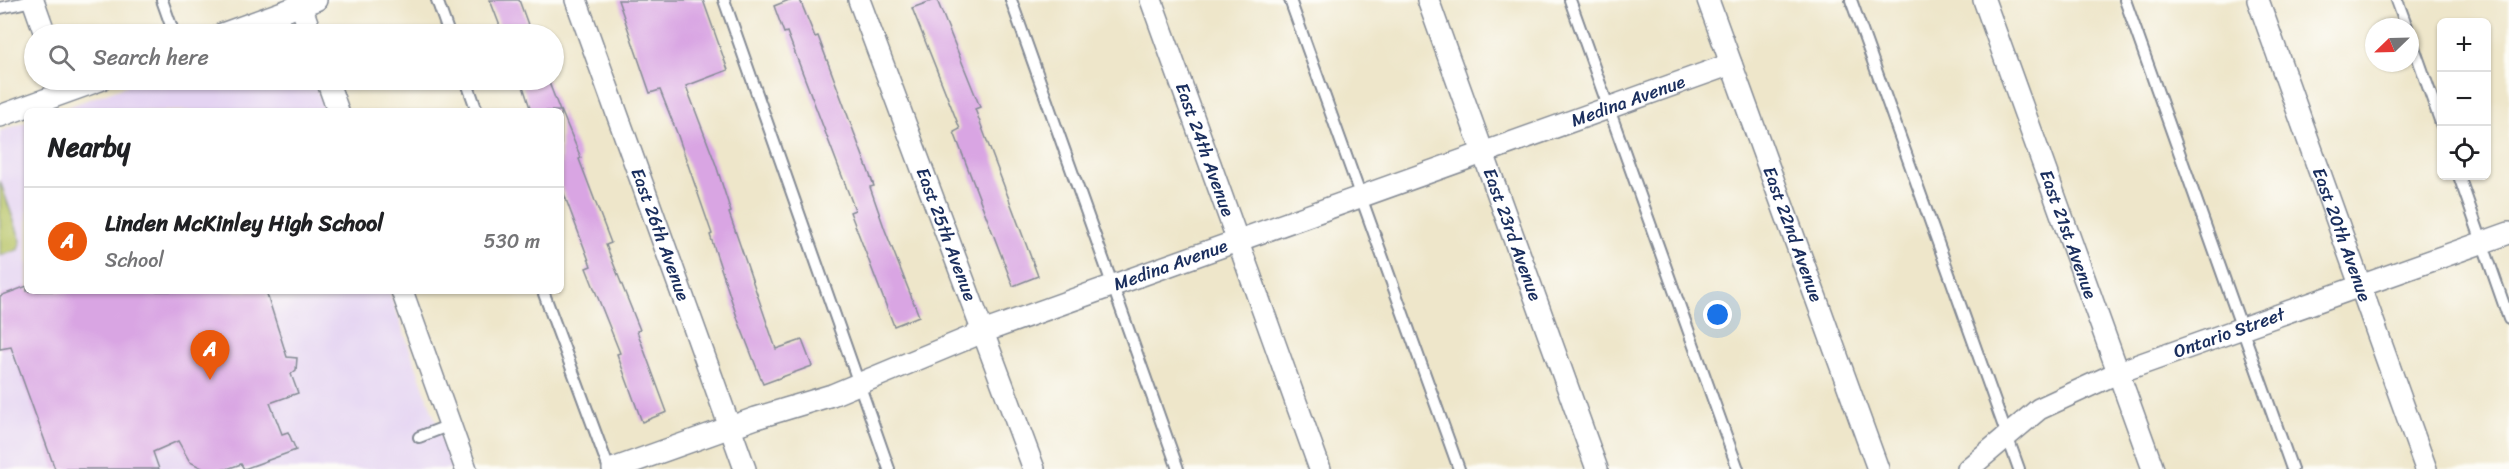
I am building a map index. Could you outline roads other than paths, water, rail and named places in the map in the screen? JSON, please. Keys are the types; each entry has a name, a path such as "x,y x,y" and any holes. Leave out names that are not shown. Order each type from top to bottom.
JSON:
{"street":[{"path":"34,0 42,24"},
{"name":"East 26th Avenue","path":"576,0 745,469"},
{"name":"East 25th Avenue","path":"859,0 1034,469"},
{"name":"East 24th Avenue","path":"1151,0 1320,469"},
{"name":"East 23rd Avenue","path":"1428,0 1597,469"},
{"name":"East 22nd Avenue","path":"1708,0 1878,469"},
{"name":"East 21st Avenue","path":"1984,0 2153,469"},
{"name":"East 20th Avenue","path":"2258,0 2426,469"},
{"path":"248,24 305,2 309,24"},
{"name":"Medina Avenue","path":"611,469 730,427 832,395 982,332 1731,64"},
{"path":"0,116 55,90"},
{"path":"331,90 337,108"},
{"name":"Ontario Street","path":"1968,469 2039,409 2119,372 2509,232"},
{"path":"403,294 466,469"}],"lane":[{"path":"0,8 34,0"},
{"path":"162,0 170,24"},
{"path":"437,0 445,24"},
{"path":"724,0 889,469"},
{"path":"1011,0 1178,469"},
{"path":"1290,0 1459,469"},
{"path":"1570,0 1738,469"},
{"path":"1851,0 2019,469"},
{"path":"2125,0 2292,469"},
{"path":"2397,0 2404,18"},
{"path":"2419,61 2437,112"},
{"path":"470,90 476,108"},
{"path":"2460,180 2509,319"},
{"path":"544,294 611,469"},
{"path":"419,437 450,425"}],"place":[{"name":"Linden McKinley High School","path":"210,380"}]}
